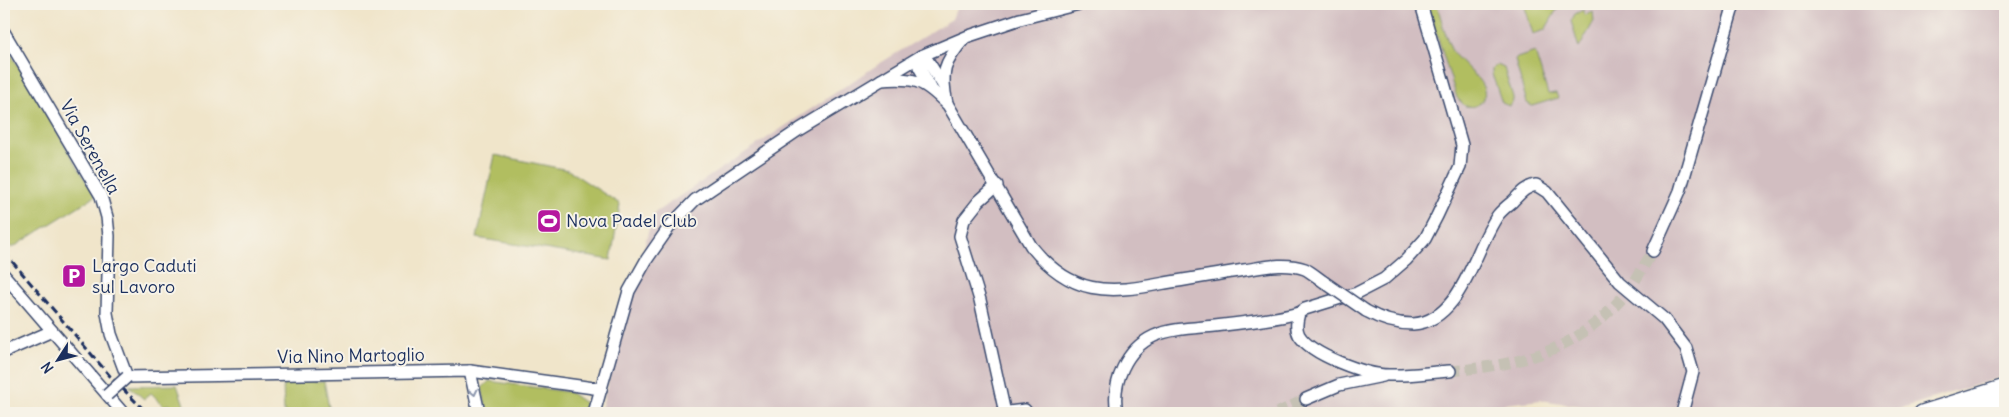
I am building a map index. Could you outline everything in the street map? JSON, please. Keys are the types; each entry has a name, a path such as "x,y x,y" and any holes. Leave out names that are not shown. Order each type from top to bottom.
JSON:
{"main road":[{"path":"1922,413 2005,387"},
{"path":"1960,413 2005,399"}],"street":[{"path":"594,413 629,291 647,259 670,226 696,200 800,128 920,56 966,37 1020,19 1079,4"},
{"path":"1117,413 1115,399 1118,378 1123,366 1130,355 1149,339 1176,330 1267,321 1299,313 1312,306 1357,293 1384,279 1406,260 1425,239 1460,167 1462,145 1421,4"},
{"path":"1653,251 1680,191 1734,4"},
{"name":"Via Serenella","path":"4,32 101,196 107,217 109,236 107,313 111,334 127,377"},
{"path":"937,87 949,56 966,37"},
{"path":"920,56 928,61 937,87 1032,246 1044,262 1075,282 1090,288 1106,291 1130,290 1222,273 1292,266 1306,270 1366,311 1384,320 1407,324 1421,323 1432,320 1453,300 1499,214 1525,189 1536,185 1547,192 1620,282 1664,320 1686,348 1693,372 1682,413"},
{"path":"879,80 905,78 937,87"},
{"path":"997,185 979,201 964,220 960,236 980,300 1003,413 1025,410"},
{"path":"4,275 123,413"},
{"path":"1299,313 1296,323 1298,334 1315,350 1344,365 1387,376"},
{"path":"4,352 52,330"},
{"path":"1306,399 1340,385 1387,376 1450,370"},
{"path":"470,371 479,413"},
{"name":"Via Nino Martoglio","path":"127,377 470,371 601,389"},
{"path":"107,395 127,377"}],"shaded area":[{"path":"958,4 2005,4 2005,376 1886,413 1627,413 1541,400 1428,413 600,413 653,214 874,67 952,19"}],"green space":[{"path":"1427,4 1437,4 1451,49 1484,89 1484,96 1480,103 1471,107 1465,106 1457,98"},
{"path":"1524,4 1560,4 1545,30 1533,34"},
{"path":"1583,10 1585,15 1593,12 1594,21 1579,48 1571,21 1575,14"},
{"path":"4,42 95,196 12,248 4,241"},
{"path":"1535,52 1548,94 1556,93 1558,98 1532,106 1527,103 1515,60"},
{"path":"1497,65 1504,68 1513,97 1513,101 1509,106 1502,103 1492,74 1492,69"},
{"name":"Nova Padel Club","path":"495,155 568,170 620,204 611,260 477,238"},
{"path":"324,381 330,413 284,413 283,382"},
{"path":"489,381 569,392 585,403 582,413 487,413 482,388"},
{"path":"177,385 187,413 174,413 169,404 164,406 151,393 144,399 129,386"}],"tunnel":[{"path":"1450,371 1519,360 1560,346 1580,335 1598,321 1627,292 1653,251"},
{"path":"1277,413 1306,399"}],"railway":[{"path":"4,252 110,376 147,413"}],"place":[{"name":"Nova Padel Club","path":"549,221"},
{"name":"Largo Caduti sul Lavoro","path":"74,276"}]}
